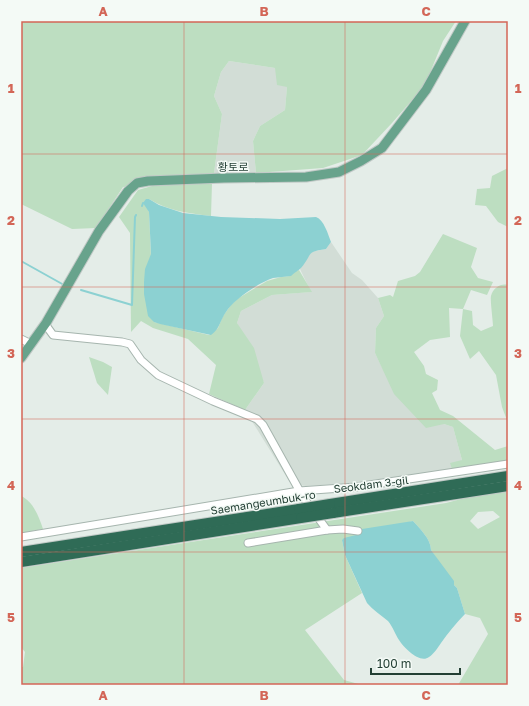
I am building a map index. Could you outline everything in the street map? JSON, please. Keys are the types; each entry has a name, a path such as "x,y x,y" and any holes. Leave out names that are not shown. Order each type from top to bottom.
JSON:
{"highway":[{"name":"Saemangeumbuk-ro","path":"332,509 508,476"},
{"name":"Saemangeumbuk-ro","path":"21,562 332,509 508,486"},
{"name":"Saemangeumbuk-ro","path":"21,552 300,514"}],"main road":[{"name":"황토로","path":"21,358 45,324 99,231 128,191 137,183 148,181 224,178 306,177 339,172 382,148 426,90 465,21"}],"street":[{"path":"45,324 53,335 130,344 141,360 158,375 213,401 257,419 263,425 299,491 326,530"},
{"path":"21,339 31,344"},
{"name":"Seokdam 3-gil","path":"21,537 299,491 356,487 508,464"},
{"path":"248,543 326,530 343,529 358,531"}],"shaded area":[{"path":"229,61 275,68 287,87 285,110 260,126 253,141 256,173 214,173 222,114 214,96 221,72"},
{"path":"331,242 352,273 362,280 378,298 384,316 376,328 375,353 384,371 444,424 453,427 462,460 452,469 352,483 306,486 291,484 245,410 264,383 237,323 241,311 272,295 311,292 300,269 310,253 326,249"}],"green space":[{"path":"21,21 456,21 443,41 425,85 362,155 323,168 256,173 253,141 260,126 285,110 287,87 277,85 275,68 229,61 221,72 214,96 222,114 214,173 123,187 96,228 72,229 21,204"},
{"path":"508,168 508,227 498,222 486,206 475,205 477,189 490,188 492,176"},
{"path":"212,183 211,216 171,209 149,199 148,209 154,322 209,335 218,328 223,316 237,299 267,281 290,276 295,271 299,270 312,292 272,295 241,311 237,323 254,348 264,383 245,410 209,394 216,365 188,339 153,328 141,321 131,332 130,233 119,217 138,190 152,186"},
{"path":"443,234 477,248 471,267 478,278 493,282 487,295 471,290 463,309 449,308 450,337 430,340 414,352 424,366 426,374 438,380 437,390 432,393 440,410 453,416 495,450 508,446 508,460 452,469 450,463 462,460 453,427 444,424 426,428 394,394 375,353 376,328 384,316 378,298 390,295 393,297 398,281 415,276 420,272"},
{"path":"500,285 508,285 508,423 502,407 496,375 479,351 470,359 460,336 463,309 472,311 473,325 481,331 493,326 491,302 492,293 495,288"},
{"path":"89,357 112,367 108,395 97,383"},
{"path":"508,492 508,685 458,685 488,634 480,618 465,614 457,588 431,550 431,546 427,538 413,521 342,540 345,555 362,593 305,630 344,680 362,685 21,685 21,667 23,667 25,652 21,647 21,568 446,503 480,494","holes":["493,511 500,517 478,529 470,521 478,512"]},
{"path":"21,496 32,505 43,529 21,533"}],"water":[{"path":"146,199 183,213 221,217 280,219 316,217 323,224 331,242 326,249 315,251 310,254 301,268 291,276 268,280 254,287 234,302 229,307 214,333 211,335 160,324 154,322 148,316 144,294 145,269 151,254 149,212 143,203"},
{"path":"413,521 425,534 431,546 431,550 454,581 454,585 457,588 465,614 452,628 434,652 425,659 417,657 408,651 399,640 388,621 367,603 345,555 342,540 344,538 360,534 362,529"}],"waterway":[{"path":"81,290 132,305 136,215"},
{"path":"21,261 64,285"}]}
